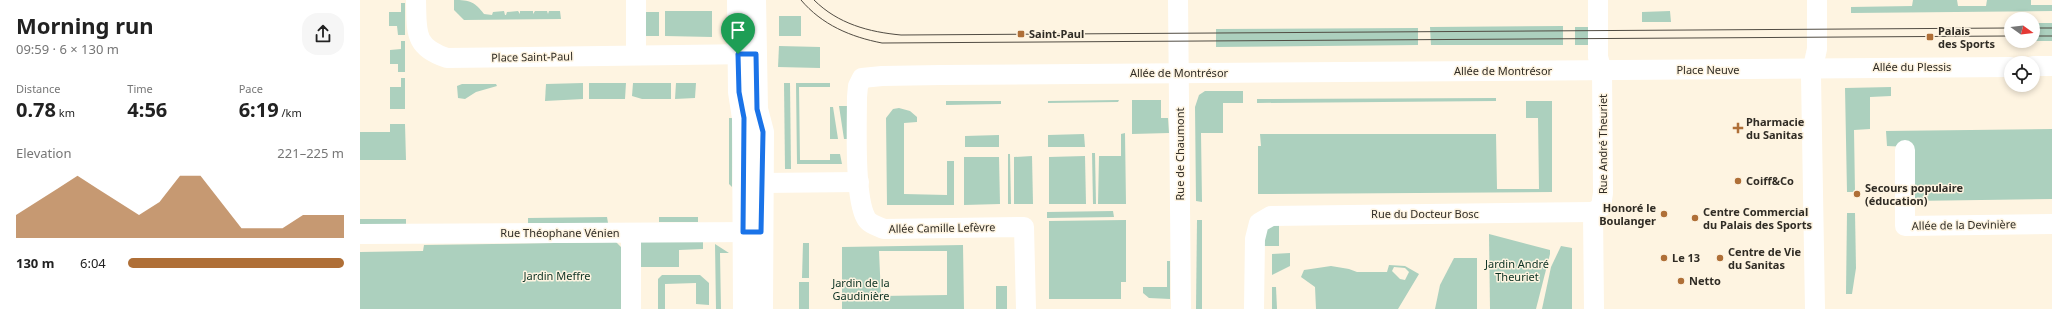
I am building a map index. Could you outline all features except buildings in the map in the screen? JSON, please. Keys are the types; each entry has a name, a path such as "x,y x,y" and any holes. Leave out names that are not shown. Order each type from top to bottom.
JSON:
{"main road":[{"path":"738,0 757,109 763,132 762,183 752,232 744,309"},
{"path":"755,0 747,54 739,92 744,118 752,232 762,309"}],"street":[{"name":"Place Saint-Paul","path":"416,0 418,38 428,49 447,58 747,54"},
{"path":"636,0 636,55"},
{"name":"Rue de Chaumont","path":"1178,0 1181,309"},
{"name":"Rue André Theuriet","path":"1593,212 1601,207 1603,193 1602,71 1598,57 1598,0"},
{"path":"1814,309 1811,82 1817,49 1817,0"},
{"path":"2040,66 2052,66"},
{"name":"Allée du Plessis","path":"1813,69 2004,67"},
{"name":"Place Neuve","path":"1602,71 1813,69"},
{"name":"Allée de Montrésor","path":"858,182 857,97 858,86 862,78 890,75 1602,71"},
{"name":"Allée de la Devinière","path":"1905,150 1905,226 2052,224"},
{"path":"762,183 858,182"},
{"name":"Allée Camille Lefèvre","path":"858,182 860,200 866,218 871,223 884,229 1024,227 1026,309"},
{"path":"1593,212 1594,309"},
{"name":"Rue du Docteur Bosc","path":"1254,309 1255,239 1259,223 1271,216 1593,212"},
{"name":"Rue Théophane Vénien","path":"360,234 752,232"},
{"path":"631,233 631,309"}],"green space":[{"path":"454,0 472,2 484,14 492,15 493,12 504,11 506,15 507,12 518,11 520,14 520,11 533,11 533,14 535,11 547,11 548,14 549,11 560,11 561,19 464,20 454,10"},
{"path":"1913,0 1957,0 1958,6 1986,6 1987,0 2031,0 2031,5 2052,5 2052,11 1851,13 1851,7 1912,6"},
{"path":"401,3 405,3 405,35 398,35 397,26 389,26 389,12 401,12"},
{"path":"665,11 712,11 712,37 665,36"},
{"path":"1670,11 1671,22 1642,22 1642,12"},
{"path":"642,12 659,12 659,36 642,36"},
{"path":"779,16 801,16 801,36 779,36"},
{"path":"2040,23 2052,23 2052,41 2040,41"},
{"path":"1563,26 1563,45 1431,45 1430,27"},
{"path":"1575,27 1591,27 1591,45 1575,45"},
{"path":"1418,28 1418,45 1216,47 1216,29"},
{"path":"401,41 405,41 405,72 398,72 398,64 390,64 390,50 401,49"},
{"path":"779,46 820,47 820,68 778,67"},
{"path":"401,78 405,78 405,109 390,109 390,87 401,87"},
{"path":"583,83 583,99 545,101 546,84"},
{"path":"589,83 626,83 625,99 589,99"},
{"path":"633,83 671,83 671,99 642,99 632,96"},
{"path":"676,83 696,83 695,98 675,99"},
{"path":"784,83 790,83 791,169 785,169"},
{"path":"796,83 830,83 830,87 799,87 800,160 830,160 830,154 840,154 842,164 797,164"},
{"path":"462,84 496,84 497,86 476,92 465,99 458,98 457,86"},
{"path":"1891,87 1891,96 1870,97 1870,129 1854,130 1855,192 1847,192 1845,88"},
{"path":"1205,91 1243,91 1243,103 1223,103 1223,133 1201,133 1202,202 1196,201 1195,107 1199,95"},
{"path":"1496,98 1496,101 1257,103 1257,99"},
{"path":"1119,100 1118,102 1048,103 1048,101"},
{"path":"1132,100 1161,100 1161,118 1168,118 1169,133 1132,134"},
{"path":"946,101 1001,101 1001,104 946,105"},
{"path":"1526,101 1552,101 1552,192 1258,194 1258,146 1261,146 1260,134 1496,134 1497,189 1539,189 1538,118 1526,118"},
{"path":"839,106 850,106 850,139 844,139"},
{"path":"830,107 833,107 838,139 830,139"},
{"path":"899,108 910,111 917,117 917,122 904,123 904,194 947,195 947,161 954,161 954,205 887,205 886,118 893,109"},
{"path":"729,118 733,118 732,187 729,184"},
{"path":"390,124 405,124 406,160 360,160 360,132 390,132"},
{"path":"2052,129 2052,199 1910,201 1909,147 1887,146 1886,131"},
{"path":"1125,133 1126,204 1098,204 1099,156 1121,156 1121,134"},
{"path":"1084,134 1085,147 1048,147 1048,135"},
{"path":"999,135 999,147 965,147 965,136"},
{"path":"1092,153 1095,153 1096,204 1093,204"},
{"path":"1008,154 1010,154 1011,204 1008,204"},
{"path":"1032,156 1033,204 1014,204 1014,157"},
{"path":"1085,156 1086,204 1049,204 1049,157"},
{"path":"964,157 999,157 1000,204 964,205"},
{"path":"1113,211 1114,217 1047,218 1047,212"},
{"path":"1847,213 1855,213 1856,268 1852,294 1846,294"},
{"path":"607,217 608,223 528,223 528,218"},
{"path":"659,217 698,217 698,222 659,222"},
{"path":"360,219 406,219 406,224 360,224"},
{"path":"1126,220 1126,282 1121,282 1121,299 1049,299 1049,221"},
{"path":"1197,220 1202,220 1202,309 1196,309"},
{"path":"1279,224 1279,246 1261,246 1265,228"},
{"name":"Jardin André Theuriet","path":"1489,234 1550,250 1536,309 1490,309"},
{"name":"Jardin Meffre","path":"616,242 625,251 625,309 360,309 360,252 423,251 424,245"},
{"path":"638,242 703,242 703,249 679,250 679,267 638,267"},
{"path":"803,243 809,243 809,278 802,278"},
{"path":"715,244 729,253 720,253 721,309 716,309"},
{"name":"Jardin de la Gaudinière","path":"963,245 964,309 842,309 842,247","holes":["879,251 947,251 947,295 881,296"]},
{"name":"Jardin André Theuriet","path":"1561,246 1572,248 1572,309 1542,309 1551,267"},
{"path":"1290,253 1290,266 1272,275 1272,254"},
{"name":"Jardin André Theuriet","path":"1454,258 1477,258 1477,309 1435,309 1440,285"},
{"path":"1167,261 1170,261 1170,299 1149,298 1143,293 1143,287 1167,287"},
{"path":"1389,265 1405,266 1419,274 1398,309 1316,309 1315,287 1301,277 1304,270 1331,266 1357,272 1387,272","holes":["1394,267 1405,268 1409,272 1405,280 1400,279 1392,271"]},
{"path":"662,275 700,275 709,283 709,305 696,304 696,283 665,284 665,309 658,309 658,279"},
{"path":"799,282 809,282 809,309 799,309"},
{"path":"996,286 1007,286 1007,309 996,309"},
{"path":"1272,287 1276,287 1277,309 1272,309"}],"tram line":[{"path":"801,0 809,9 838,29 859,37 882,43 2004,36"},
{"path":"814,0 823,8 844,21 877,32 901,35 2004,28"},
{"path":"2040,28 2052,28"},
{"path":"2040,36 2052,36"}],"place":[{"name":"Saint-Paul","path":"1021,34"},
{"name":"Palais des Sports","path":"1930,37"},
{"name":"Pharmacie du Sanitas","path":"1738,128"},
{"name":"Coiff&Co","path":"1738,181"},
{"name":"Secours populaire (éducation)","path":"1857,194"},
{"name":"Honoré le Boulanger","path":"1664,214"},
{"name":"Centre Commercial du Palais des Sports","path":"1695,218"},
{"name":"Le 13","path":"1664,258"},
{"name":"Centre de Vie du Sanitas","path":"1720,258"},
{"name":"Netto","path":"1681,281"}],"route":[{"path":"738,54 756,54 757,109 763,132 761,232 743,232 744,118 739,92 738,54"}]}
